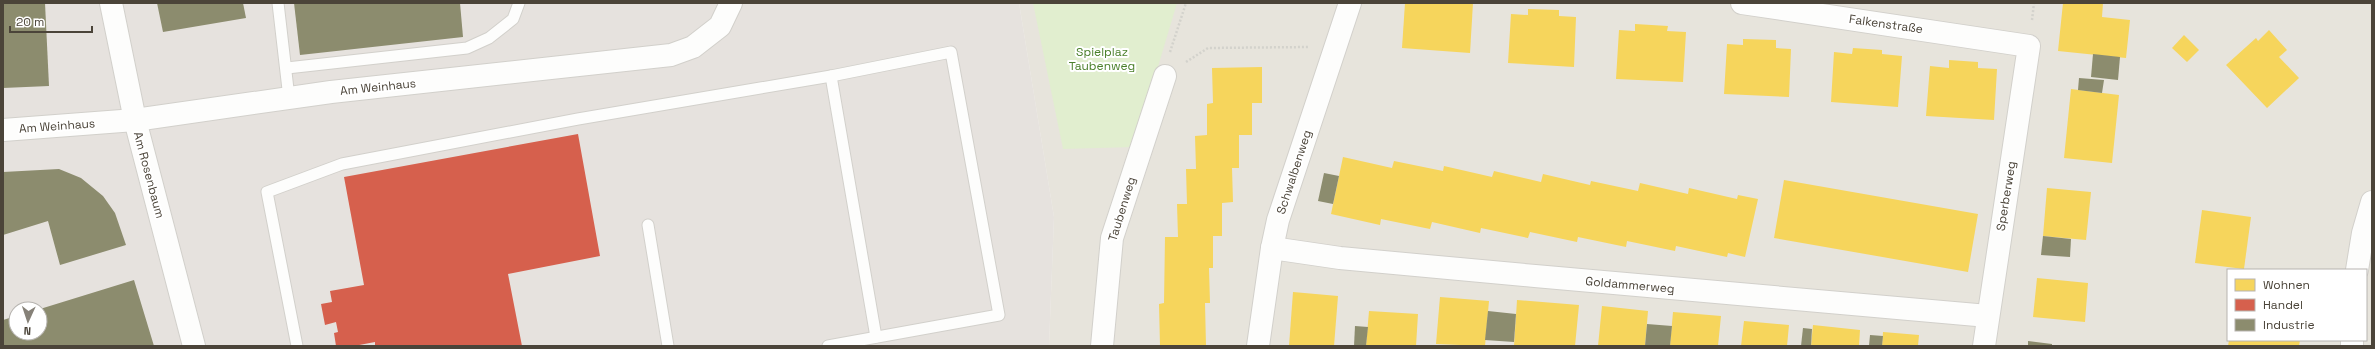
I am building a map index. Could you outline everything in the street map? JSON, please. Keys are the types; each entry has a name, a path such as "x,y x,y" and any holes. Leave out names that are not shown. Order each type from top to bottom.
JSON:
{"street":[{"name":"Am Rosenbaum","path":"111,3 134,120 194,346"},
{"name":"Am Weinhaus","path":"3,130 134,120 289,98 671,55 693,46 720,26 731,3"},
{"name":"Schwalbenweg","path":"1258,346 1272,248 1278,220 1350,3"},
{"name":"Falkenstraße","path":"1742,3 2029,46"},
{"name":"Sperberweg","path":"1984,346 2029,46"},
{"name":"Taubenweg","path":"1102,346 1112,238 1165,76"},
{"path":"2357,269 2363,233 2372,202"},
{"name":"Goldammerweg","path":"1272,248 1340,258 1988,316"}],"lane":[{"path":"278,3 289,98"},
{"path":"286,68 467,48 489,38 513,19 519,3"},
{"path":"297,346 267,192 342,164 578,119 831,76 951,52 999,315 828,346"},
{"path":"831,76 876,337"},
{"path":"648,225 668,346"}],"path":[{"path":"1170,52 1186,3"},
{"path":"1165,76 1208,48 1335,47"}],"shaded area":[{"path":"3,3 1019,3 1054,217 1049,346 3,346"},
{"path":"1019,3 2372,3 2372,346 1049,346 1054,217"}],"green space":[{"name":"Spielplaz Taubenweg","path":"1033,3 1177,3 1134,147 1063,149"}],"building: Wohnen":[{"path":"1405,3 1473,3 1470,53 1402,48"},
{"path":"2063,3 2103,3 2102,17 2130,20 2126,58 2058,51"},
{"path":"1528,9 1559,10 1559,16 1576,17 1574,67 1508,63 1511,14 1528,15"},
{"path":"1635,24 1668,26 1667,31 1686,32 1683,82 1616,79 1619,30 1635,31"},
{"path":"2269,30 2287,50 2279,57 2299,78 2267,108 2226,65 2256,38 2258,41"},
{"path":"2184,35 2199,50 2187,62 2172,48"},
{"path":"1743,39 1776,40 1776,48 1791,49 1789,97 1724,94 1727,44 1743,45"},
{"path":"1853,48 1882,50 1882,54 1902,56 1898,107 1831,102 1834,52 1852,54"},
{"path":"1949,60 1978,62 1978,68 1997,69 1994,120 1926,116 1930,66 1949,68"},
{"path":"1262,67 1262,103 1252,103 1252,135 1239,135 1239,168 1232,168 1233,202 1222,203 1222,236 1213,236 1213,268 1209,268 1210,303 1205,303 1206,346 1160,346 1159,304 1164,303 1165,237 1178,237 1177,204 1187,204 1186,169 1196,169 1195,136 1207,135 1207,104 1213,103 1212,68"},
{"path":"2071,89 2119,95 2112,163 2064,158"},
{"path":"1343,157 1392,168 1394,161 1443,171 1444,166 1492,177 1494,171 1541,182 1543,174 1590,185 1591,181 1638,191 1640,183 1688,194 1689,188 1737,199 1738,195 1758,199 1745,257 1728,253 1727,257 1676,246 1675,251 1627,241 1626,247 1578,237 1577,242 1530,232 1528,238 1481,228 1480,233 1432,222 1430,229 1381,219 1380,225 1331,214"},
{"path":"1784,180 1978,214 1968,272 1774,238"},
{"path":"2047,188 2091,192 2086,240 2043,236"},
{"path":"2202,210 2251,217 2244,269 2195,263"},
{"path":"2037,278 2088,283 2085,322 2033,317"},
{"path":"1293,292 1338,296 1334,346 1289,346"},
{"path":"1440,297 1489,301 1485,346 1436,344"},
{"path":"1517,300 1579,305 1575,346 1514,346"},
{"path":"1602,306 1648,311 1645,346 1598,346"},
{"path":"1369,311 1418,314 1416,346 1366,346"},
{"path":"1673,312 1721,316 1718,346 1670,346"},
{"path":"1744,321 1789,325 1787,346 1741,346"},
{"path":"1813,325 1860,330 1859,346 1811,346"},
{"path":"1883,332 1919,335 1918,346 1882,346"},
{"path":"2229,341 2300,341 2299,346 2228,346"}],"building: Handel":[{"path":"578,134 600,256 508,274 522,346 375,346 375,342 354,346 336,346 334,333 338,332 336,322 325,325 321,304 332,302 330,291 364,285 344,177"}],"building: Industrie":[{"path":"3,3 45,3 49,86 3,88"},
{"path":"157,3 243,3 246,18 163,32"},
{"path":"294,3 460,3 463,37 300,55"},
{"path":"2093,54 2120,57 2118,80 2091,77"},
{"path":"2079,78 2104,80 2102,93 2078,90"},
{"path":"59,169 81,178 103,196 115,213 126,245 60,265 48,221 3,235 3,172"},
{"path":"1324,173 1339,176 1333,204 1318,201"},
{"path":"2043,236 2071,239 2070,257 2041,255"},
{"path":"134,280 154,346 3,346 3,320 8,318 8,341 48,341 48,307"},
{"path":"1488,311 1516,314 1514,342 1485,340"},
{"path":"1647,324 1672,326 1670,346 1645,346"},
{"path":"1355,326 1368,327 1366,346 1354,346"},
{"path":"1803,328 1812,329 1811,346 1801,346"},
{"path":"1870,335 1883,336 1882,346 1869,346"},
{"path":"2028,341 2052,344 2052,346 2028,346"}]}
